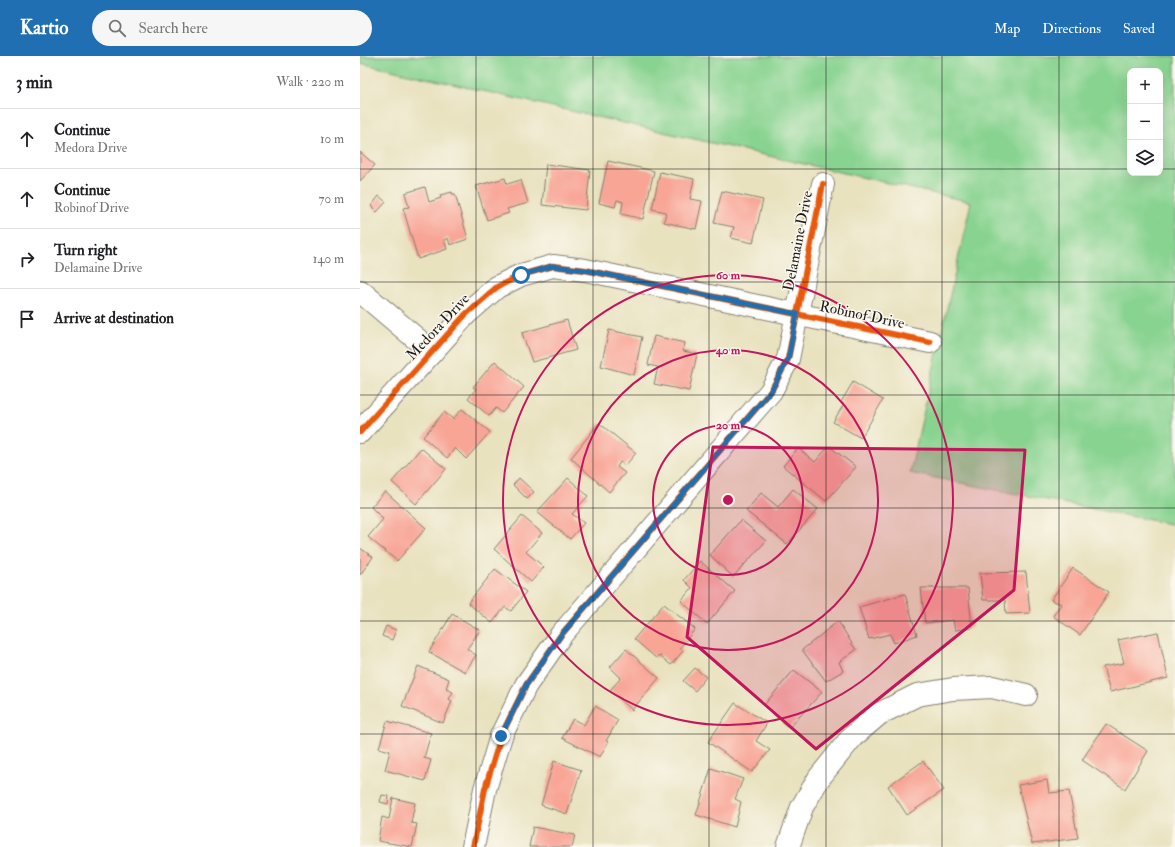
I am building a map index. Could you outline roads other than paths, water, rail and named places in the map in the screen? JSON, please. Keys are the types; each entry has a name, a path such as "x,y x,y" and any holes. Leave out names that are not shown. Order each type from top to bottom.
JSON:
{"street":[{"name":"Delamaine Drive","path":"473,847 485,789 501,736 526,685 561,635 771,391 788,359 823,184"},
{"name":"Robinof Drive","path":"553,266 585,270 930,342"},
{"name":"Medora Drive","path":"360,432 466,314 497,287 521,275 553,266"},
{"path":"360,291 432,352"},
{"path":"788,847 802,807 819,778 852,737 879,714 917,695 953,689 992,687 1026,695"}]}
